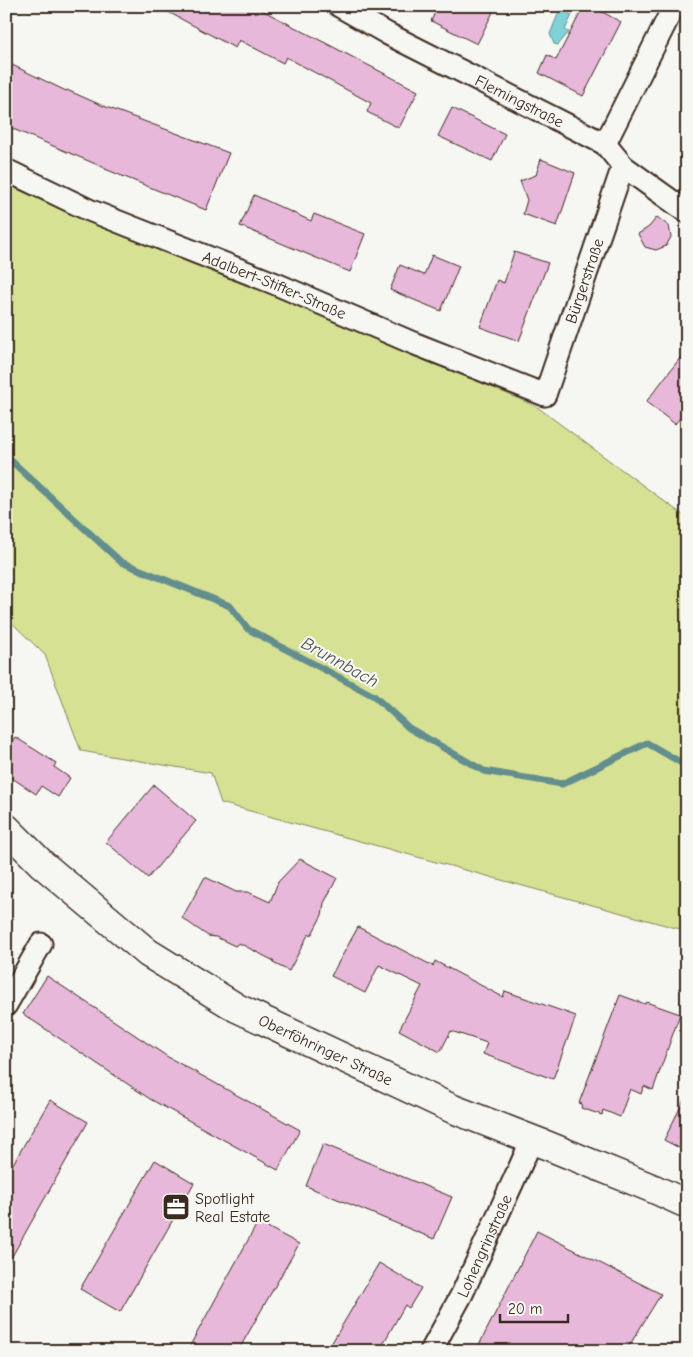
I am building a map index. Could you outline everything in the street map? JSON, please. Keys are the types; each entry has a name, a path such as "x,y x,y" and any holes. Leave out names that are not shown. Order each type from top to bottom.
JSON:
{"main road":[{"name":"Oberföhringer Straße","path":"6,828 42,864 148,953 236,1008 453,1109 546,1144 687,1204"}],"street":[{"name":"Flemingstraße","path":"339,6 397,39 605,144 623,166 687,212"},
{"path":"605,144 674,6"},
{"name":"Bürgerstraße","path":"545,395 623,166"},
{"name":"Adalbert-Stifter-Straße","path":"6,170 89,210 276,284 413,343 545,395"},
{"path":"6,1005 41,944"},
{"name":"Lohengrinstraße","path":"431,1351 462,1294 532,1140"}],"green space":[{"path":"6,184 65,211 365,331 537,407 687,518 687,931 221,803 211,773 81,751 45,655 6,617"}],"water":[{"path":"560,9 572,15 565,30 569,32 558,45 554,44 550,34"}],"building":[{"path":"157,6 254,6 418,91 399,128 367,112 371,103 286,57 283,63 239,40 235,48"},
{"path":"438,6 496,6 477,44 431,21"},
{"path":"584,6 591,6 621,22 583,96 539,73 547,55 556,60"},
{"path":"6,62 66,91 229,153 206,210 6,126"},
{"path":"452,108 505,134 492,161 438,136"},
{"path":"541,159 575,173 557,226 523,214 527,200 520,181 536,175"},
{"path":"254,195 311,221 314,214 365,234 350,272 240,226"},
{"path":"657,217 669,226 671,237 666,246 656,250 645,247 638,234 649,227"},
{"path":"514,252 548,263 519,341 480,327 497,280 504,283"},
{"path":"432,255 459,266 441,311 390,290 400,265 424,275"},
{"path":"687,349 687,409 675,424 646,402"},
{"path":"15,737 56,763 54,767 70,778 58,797 41,786 36,794 6,774 6,750"},
{"path":"154,785 196,821 148,878 106,842"},
{"path":"300,859 337,878 324,903 322,915 312,934 308,935 289,971 239,943 235,946 216,937 208,936 182,918 205,877 236,892 248,892 270,902 278,882"},
{"path":"358,927 433,966 435,961 503,997 505,991 576,1016 553,1079 483,1054 487,1043 451,1031 440,1052 399,1030 422,986 379,965 365,993 331,976"},
{"path":"47,976 168,1057 300,1130 278,1170 150,1099 23,1014"},
{"path":"620,995 680,1014 653,1090 644,1086 641,1094 630,1089 620,1117 603,1110 602,1115 581,1108 582,1104 579,1103"},
{"path":"687,1094 687,1152 664,1140"},
{"path":"50,1100 88,1122 6,1267 6,1176"},
{"path":"323,1144 452,1197 434,1239 306,1186"},
{"path":"155,1160 194,1183 120,1312 80,1289"},
{"path":"258,1222 299,1244 238,1351 187,1351"},
{"path":"537,1231 661,1294 626,1351 476,1351"},
{"path":"379,1263 421,1288 409,1308 405,1305 379,1351 327,1351"}],"waterway":[{"name":"Brunnbach","path":"6,456 121,562 230,606 248,629 374,696 409,728 484,771 562,784 647,743 687,766"}],"place":[{"name":"Spotlight Real Estate","path":"176,1207"}]}
